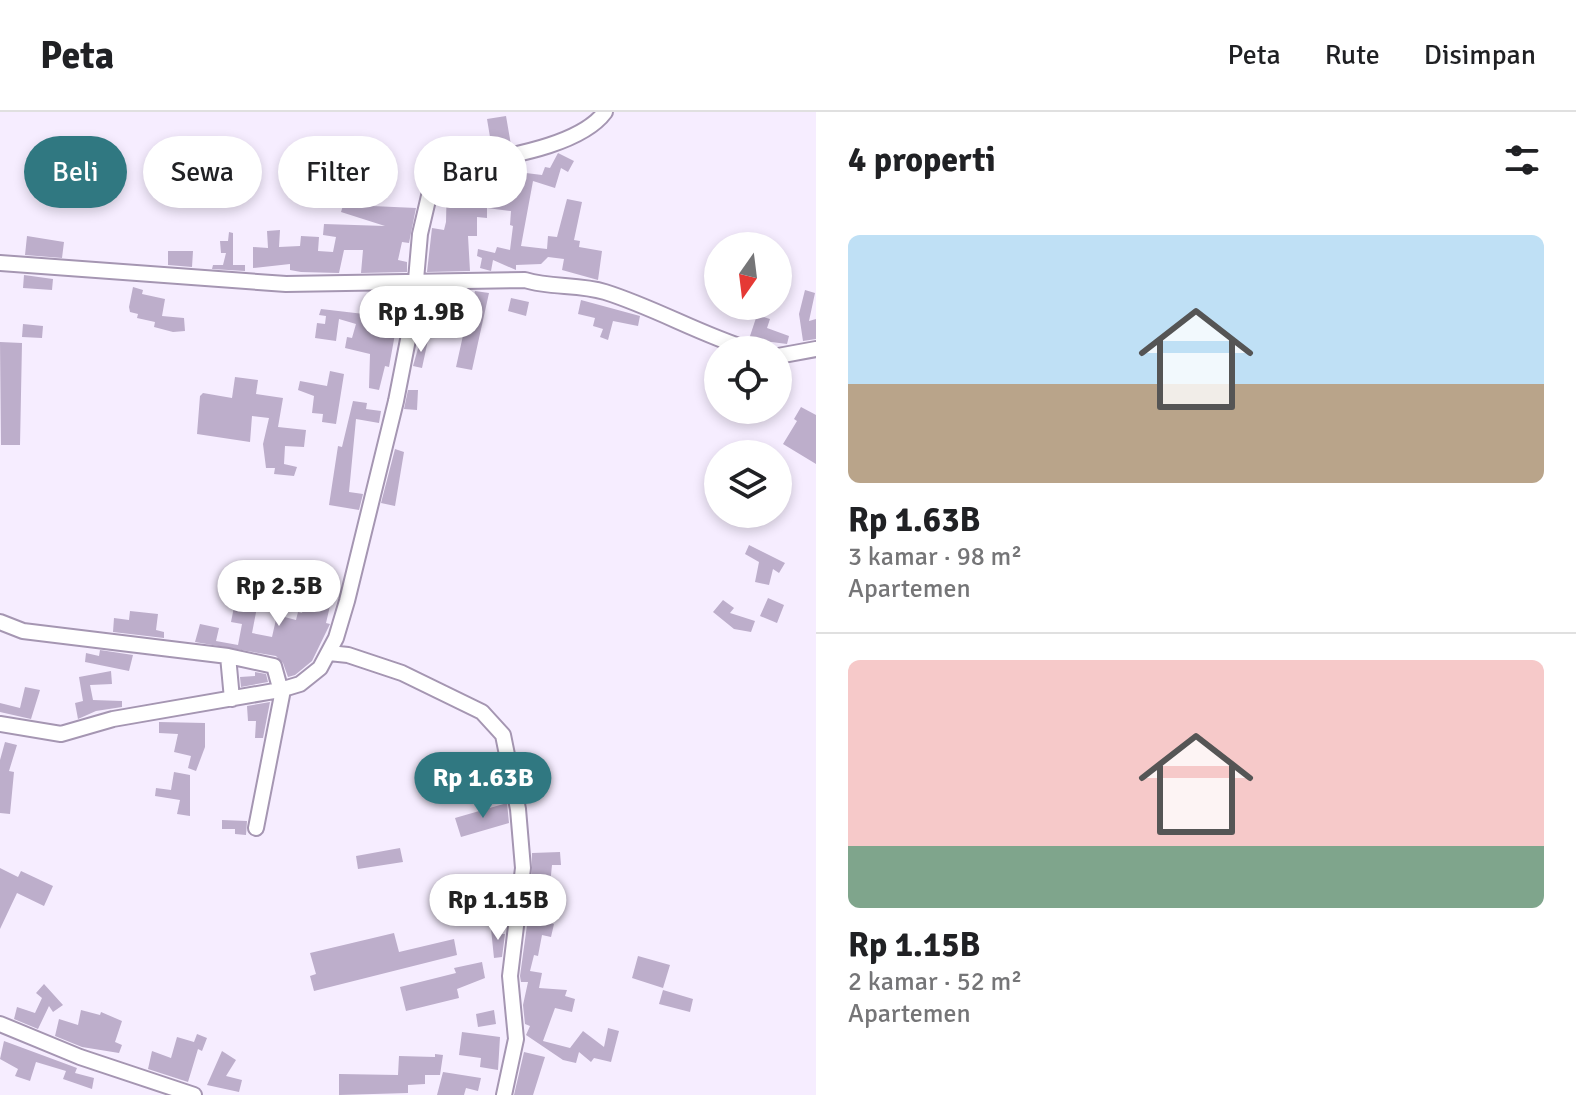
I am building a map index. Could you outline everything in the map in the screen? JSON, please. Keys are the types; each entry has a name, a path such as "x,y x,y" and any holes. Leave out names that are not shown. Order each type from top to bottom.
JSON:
{"street":[{"path":"0,724 61,734 113,719 280,690 313,677 329,653 347,601 396,401 420,234 438,173 570,137 592,125 605,112"},
{"path":"0,263 268,283 525,280 583,287 647,306 718,336"},
{"path":"792,353 816,349"},
{"path":"0,622 23,631 228,656 271,665 280,690 275,739 256,828"},
{"path":"329,653 348,655 402,673 482,712 503,735 518,809 523,868 510,976 516,1039 504,1095"},
{"path":"228,656 232,699"},
{"path":"0,1024 80,1057 194,1095"}],"building":[{"path":"506,116 509,136 490,136 487,119"},
{"path":"558,153 574,161 568,172 561,168 555,188 533,181 521,246 547,249 548,236 557,237 567,199 582,202 574,240 580,241 579,247 602,251 598,280 562,270 564,259 548,257 541,264 516,265 516,270 493,260 491,271 480,268 482,258 477,256 478,249 495,253 497,247 510,250 513,226 510,225 511,211 487,208 527,208 527,173 542,175 545,167 550,168"},
{"path":"342,208 416,208 409,243 402,242 398,260 407,262 407,272 361,273 363,250 344,250 339,273 290,270 290,264 253,268 253,247 268,248 267,231 280,230 279,247 300,246 301,236 319,237 318,251 333,252 336,237 323,235 324,224 385,226 341,212"},
{"path":"446,208 487,208 487,218 477,217 477,236 468,236 470,271 427,272 432,228 444,230"},
{"path":"229,232 233,233 233,265 245,265 245,271 212,269 213,265 223,265 226,253 221,253 220,241 228,241"},
{"path":"27,236 64,242 62,258 25,255"},
{"path":"168,251 193,251 192,267 168,265"},
{"path":"24,275 53,279 52,290 23,288"},
{"path":"133,287 143,290 142,294 165,299 162,316 184,318 185,331 173,332 154,327 155,322 137,318 138,314 130,312 129,307"},
{"path":"805,290 815,293 809,321 816,319 816,339 803,341 799,314"},
{"path":"462,291 470,291 472,303 475,291 489,293 472,370 456,367 468,313 447,308 445,318 423,315 424,300 460,302"},
{"path":"384,292 405,292 399,335 395,334 389,367 385,366 379,390 369,388 370,354 345,348 347,337 352,338 356,324 339,319 336,341 315,338 317,323 325,324 326,316 319,315 321,309 364,314 369,295 382,298"},
{"path":"511,298 529,302 526,316 508,311"},
{"path":"581,300 640,316 638,326 613,321 608,340 600,337 603,329 593,326 595,318 578,314"},
{"path":"755,320 770,320 767,328 789,336 750,336"},
{"path":"23,324 43,326 42,338 22,337"},
{"path":"421,338 428,340 422,368 413,366"},
{"path":"0,342 22,343 20,445 1,445"},
{"path":"330,371 344,374 336,424 322,422 323,414 312,413 314,396 298,390 300,381 327,386"},
{"path":"235,377 258,380 256,394 283,398 278,427 306,430 304,447 285,446 284,464 297,467 294,476 274,474 275,468 266,468 263,444 269,418 252,416 250,442 197,434 200,396 203,393 232,398"},
{"path":"408,390 418,390 417,410 404,409"},
{"path":"353,401 367,403 366,409 381,411 379,423 356,419 349,492 363,494 359,510 329,505 338,446 342,447"},
{"path":"801,407 816,415 816,464 792,449 792,440 785,440 797,421 794,419"},
{"path":"395,449 404,452 395,506 381,503"},
{"path":"749,545 785,563 779,573 773,569 769,585 755,582 759,562 745,554"},
{"path":"301,565 310,568 306,580 322,583 318,603 330,606 326,623 330,624 312,661 295,675 288,677 283,663 276,656 195,642 200,624 219,628 216,641 238,645 242,624 231,622 237,592 259,597 252,633 272,637 277,615 296,620 298,612 302,613 307,593 292,589"},
{"path":"768,598 784,605 777,623 760,616"},
{"path":"723,600 734,608 730,613 755,621 751,632 734,629 713,612"},
{"path":"130,611 158,614 156,630 164,632 164,638 113,632 114,618 129,620"},
{"path":"100,650 133,655 129,671 85,662 86,653 99,656"},
{"path":"111,671 112,684 90,685 93,700 122,701 122,707 96,711 78,719 75,703 83,701 79,677"},
{"path":"255,672 266,674 268,682 241,687 240,677 255,676"},
{"path":"25,687 40,690 31,719 0,712 0,703 20,708"},
{"path":"270,702 263,738 255,738 256,721 248,721 247,706"},
{"path":"159,722 205,723 205,747 196,771 188,768 191,756 174,752 178,734 159,733"},
{"path":"5,742 17,745 9,771 14,772 10,814 0,813 0,760"},
{"path":"174,772 190,775 190,816 177,814 180,800 155,796 156,788 171,790"},
{"path":"507,803 509,823 461,837 455,818"},
{"path":"222,820 247,821 246,835 235,834 235,829 222,829"},
{"path":"400,848 403,862 358,869 356,856"},
{"path":"560,852 561,865 552,865 548,905 531,905 534,892 531,894 532,853"},
{"path":"0,868 18,877 21,871 53,886 44,906 17,893 0,929"},
{"path":"512,874 509,898 506,899 508,905 488,905 480,910 472,890"},
{"path":"528,918 554,924 551,937 542,935 538,956 534,955 530,971 542,973 539,988 567,990 565,996 575,999 572,1012 555,1008 543,1041 570,1048 583,1031 604,1047 608,1028 619,1031 611,1062 594,1058 591,1062 579,1052 576,1063 563,1060 526,1035 530,1026 525,1024 523,1005 528,982 521,982 520,976"},
{"path":"501,928 501,934 505,934 502,957 494,958 491,929"},
{"path":"394,933 399,952 454,939 457,955 314,991 310,976 316,974 310,953"},
{"path":"638,956 670,965 663,988 632,978"},
{"path":"482,962 485,978 457,989 459,998 406,1011 400,987 456,973 454,968"},
{"path":"44,984 63,1005 53,1012 49,1006 38,1029 14,1019 17,1007 35,1013 42,998 36,993"},
{"path":"663,990 693,999 690,1012 659,1004"},
{"path":"81,1010 100,1015 101,1012 122,1021 115,1042 122,1045 119,1053 82,1047 55,1036 59,1019 78,1025"},
{"path":"494,1010 496,1024 478,1027 476,1014"},
{"path":"462,1032 500,1037 498,1070 480,1067 481,1058 459,1055"},
{"path":"197,1034 207,1038 202,1051 198,1049 188,1082 148,1069 152,1051 171,1058 177,1037 194,1042"},
{"path":"4,1041 77,1068 75,1073 94,1078 92,1089 63,1079 66,1071 36,1062 30,1081 15,1076 18,1069 0,1059"},
{"path":"222,1051 236,1060 226,1076 242,1080 239,1092 207,1085"},
{"path":"524,1052 545,1057 533,1095 514,1095"},
{"path":"435,1054 443,1055 440,1075 425,1075 425,1084 408,1085 408,1093 339,1095 339,1074 398,1075 399,1056 435,1057"},
{"path":"443,1072 481,1078 478,1091 466,1088 464,1095 437,1095"}]}
